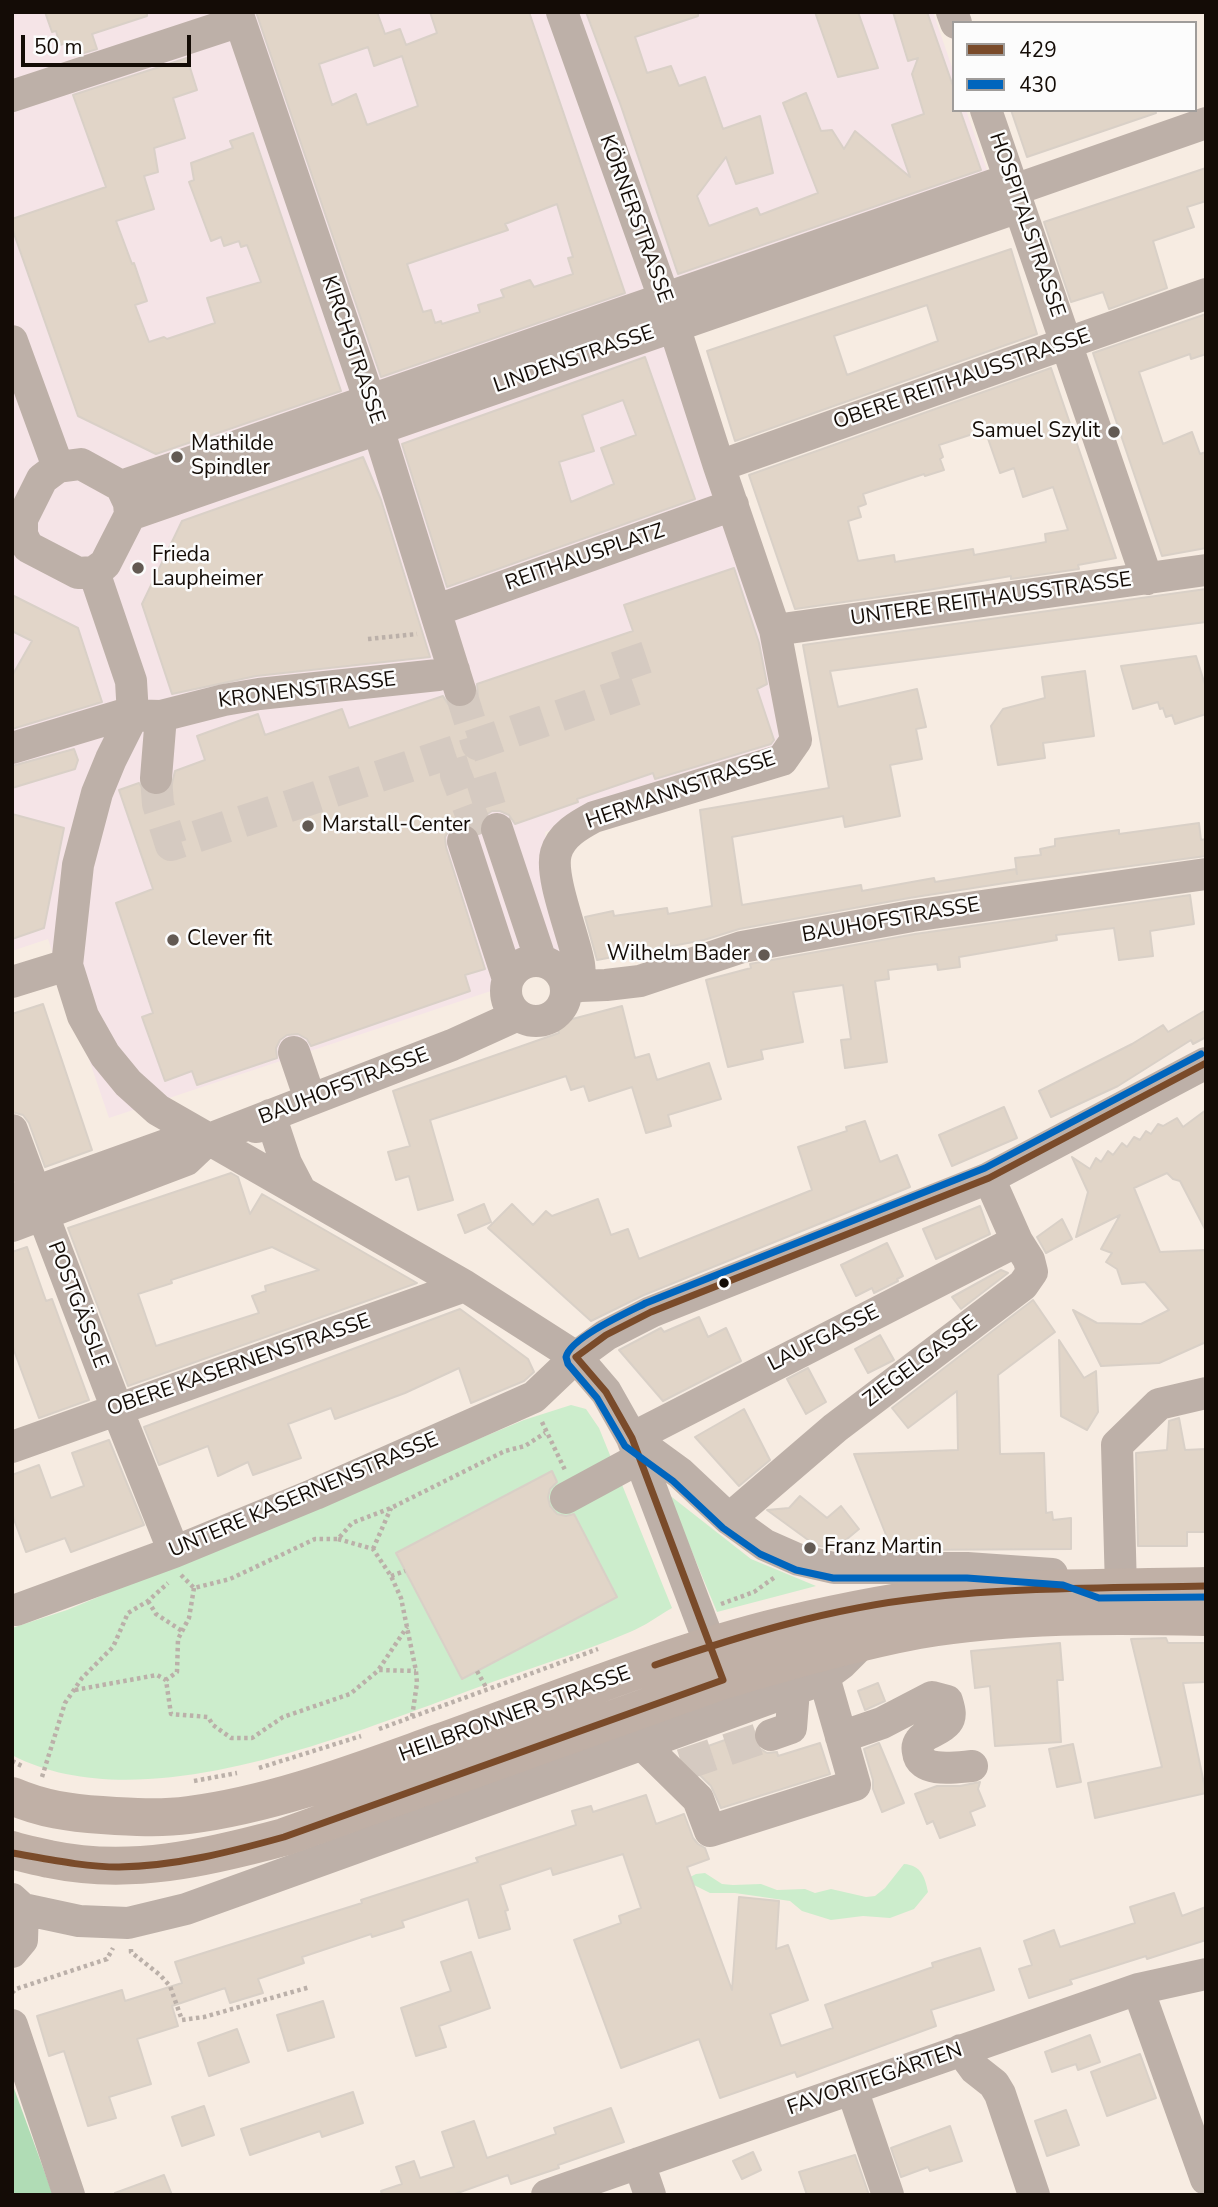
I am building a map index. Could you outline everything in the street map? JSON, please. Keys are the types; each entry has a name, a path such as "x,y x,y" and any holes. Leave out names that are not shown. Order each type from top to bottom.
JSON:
{"main road":[{"name":"HEILBRONNER STRASSE","path":"28,1798 64,1812 137,1817 187,1815 241,1805 360,1770 711,1646 786,1625 885,1604 960,1594 1206,1586"},
{"name":"HEILBRONNER STRASSE","path":"15,1852 67,1863 118,1867 166,1864 217,1856 284,1837 370,1825 711,1646 778,1662 864,1641 974,1623 1110,1615 1206,1617"}],"street":[{"name":"KÖRNERSTRASSE","path":"562,12 669,312 733,505"},
{"path":"12,96 68,79 239,17"},
{"name":"KIRCHSTRASSE","path":"239,17 375,415 457,680"},
{"name":"HOSPITALSTRASSE","path":"987,112 1147,579"},
{"name":"LINDENSTRASSE","path":"125,500 1206,123"},
{"name":"OBERE REITHAUSSTRASSE","path":"719,466 1206,294"},
{"path":"12,341 58,467"},
{"path":"81,464 125,500 105,564 94,572 78,573 28,547 17,537 22,519 42,480 58,467 81,464"},
{"name":"REITHAUSPLATZ","path":"439,619 733,505"},
{"name":"HERMANNSTRASSE","path":"573,987 579,963 555,871 555,854 564,837 579,824 594,817 782,760 796,740 775,630 733,505"},
{"name":"UNTERE REITHAUSSTRASSE","path":"775,630 1206,570"},
{"path":"94,572 131,681 147,716 156,778"},
{"name":"KRONENSTRASSE","path":"12,748 122,715 147,716 259,694 439,675 457,680"},
{"path":"147,716 111,759 93,805 78,865 68,965 83,1016 105,1055 120,1074 158,1110 466,1286 576,1357 606,1392 636,1448 711,1646"},
{"path":"480,835 523,968 507,999 518,1015"},
{"name":"BAUHOFSTRASSE","path":"207,1140 452,1045 518,1015 536,1021 555,1014 573,987 640,981 742,947 899,918 1206,874"},
{"path":"523,968 551,964 573,987"},
{"path":"12,982 68,965"},
{"path":"293,1052 310,1099"},
{"name":"UNTERE KASERNENSTRASSE","path":"16,1611 177,1562 327,1489 534,1397 576,1357 607,1335 651,1312 989,1178 1206,1063"},
{"path":"260,1168 248,1147 248,1134 270,1115 286,1163 300,1190"},
{"name":"POSTGÄSSLE","path":"12,1130 30,1203 117,1409 177,1562"},
{"path":"12,1226 30,1203 174,1142 207,1140"},
{"name":"ZIEGELGASSE","path":"729,1519 835,1428 1023,1284 1032,1272 1029,1259 1017,1241 989,1178"},
{"name":"LAUFGASSE","path":"566,1488 1017,1241"},
{"name":"OBERE KASERNENSTRASSE","path":"12,1447 466,1286"},
{"path":"636,1448 680,1473 729,1519 765,1545 799,1560 834,1569 967,1568 1065,1575 1110,1588 1117,1446 1159,1404 1206,1393"},
{"name":"HEILBRONNER STRASSE","path":"18,1904 79,1921 128,1923 186,1909 370,1825 642,1744 794,1690 824,1677 864,1641"},
{"path":"642,1744 675,1768 698,1799 710,1831 855,1785 824,1677"},
{"path":"794,1690 781,1731 881,1723 922,1701 938,1697 947,1701 949,1720 921,1739 917,1749 919,1757 925,1763 945,1768 972,1766"},
{"path":"12,1952 22,1940 18,1904"},
{"name":"FAVORITEGÄRTEN","path":"562,2192 1138,1989 1206,1974"},
{"path":"1138,1989 1206,2179"},
{"path":"12,2025 69,2195"},
{"path":"961,2050 975,2069 995,2084 1034,2195"},
{"path":"852,2089 888,2195"},
{"path":"639,2163 650,2195"}],"path":[{"path":"368,639 426,633 439,619"},
{"path":"338,1539 352,1523 391,1507 505,1451 525,1446 545,1433 564,1464 566,1488"},
{"path":"373,1549 391,1507"},
{"path":"194,1588 230,1579 315,1539 338,1539 373,1549 391,1576 401,1598 415,1671 412,1717"},
{"path":"711,1646 754,1592 799,1560"},
{"path":"45,1769 56,1736 58,1719 73,1690 113,1647 128,1613 148,1601 177,1562 194,1588 188,1618 178,1639 177,1672 166,1680"},
{"path":"391,1576 405,1571"},
{"path":"148,1601 156,1614 182,1631"},
{"path":"166,1680 171,1714 208,1717 213,1725 230,1738 252,1738 284,1717 350,1694 379,1670 407,1626"},
{"path":"376,1730 605,1647"},
{"path":"379,1670 415,1671"},
{"path":"477,1671 487,1689"},
{"path":"73,1690 157,1675 166,1680"},
{"path":"186,1783 250,1771 365,1735"},
{"path":"12,1761 43,1776 28,1798"},
{"path":"128,1923 131,1952 170,1986 182,2020 204,2017 310,1987"},
{"path":"12,1993 16,1989 107,1959 128,1923"}],"shaded area":[{"path":"12,12 933,12 952,67 952,112 967,112 988,173 649,292 774,638 788,741 778,753 545,832 564,967 530,958 518,963 503,987 109,1118 48,939 12,951"}],"green space":[{"path":"571,1405 586,1409 599,1428 672,1608 636,1630 592,1647 368,1727 245,1764 182,1776 121,1780 64,1774 12,1755 12,1628 67,1610 524,1420"},
{"path":"668,1494 751,1559 816,1586 717,1612"},
{"path":"904,1864 918,1869 928,1892 914,1909 890,1918 863,1916 831,1920 802,1911 790,1901 735,1893 710,1893 684,1880 705,1873 722,1884 761,1884 777,1890 805,1889 815,1893 831,1889 866,1897 875,1896 885,1888"},
{"path":"12,2083 53,2195 12,2195"}],"building":[{"path":"45,12 147,12 147,16 92,34 97,49 74,56 69,42 60,45 56,31 52,32"},
{"path":"256,12 377,12 385,34 400,29 406,45 437,33 430,12 529,12 625,293 381,377","holes":["368,47 374,66 402,56 418,106 367,125 356,94 332,105 319,64","557,204 573,257 568,258 573,274 534,287 530,280 501,290 504,297 478,305 480,312 442,324 441,321 435,323 431,310 423,312 407,264 508,230 505,224"]},
{"path":"586,12 698,12 698,16 635,37 647,73 671,66 679,86 705,77 723,129 760,116 773,173 736,184 726,157 697,196 709,226 757,208 760,215 818,193 783,103 806,93 821,131 832,130 844,149 855,131 910,177 892,125 924,114 912,74 918,58 908,61 893,12 927,12 952,83 952,112 961,112 981,170 678,274"},
{"path":"815,12 858,12 878,68 838,77"},
{"path":"187,58 197,90 173,98 185,138 154,148 158,172 144,176 154,209 116,221 147,301 135,305 149,342 215,323 207,298 261,282 247,245 241,247 239,241 224,246 221,237 211,241 189,182 194,180 191,163 233,148 230,141 253,133 341,391 156,454 78,416 12,228 12,219 106,187 73,95"},
{"path":"1012,112 1156,112 1156,113 1027,157"},
{"path":"1206,168 1206,201 1187,207 1194,227 1153,241 1167,288 1109,309 1103,292 1071,302 1044,222"},
{"path":"1011,249 1037,334 735,441 707,351","holes":["927,305 938,341 847,375 834,336"]},
{"path":"1206,314 1206,354 1191,359 1190,354 1139,372 1163,444 1192,432 1200,454 1206,452 1206,548 1162,556 1093,353"},
{"path":"645,357 695,499 447,587 402,444","holes":["623,400 636,435 601,448 614,484 571,502 559,462 594,451 582,415"]},
{"path":"1051,368 1116,558 1078,565 1079,569 1011,579 1011,576 795,609 749,475","holes":["985,430 1000,473 1014,468 1023,497 1053,487 1068,530 1045,534 1046,542 974,555 973,549 895,562 894,555 858,561 848,521 861,517 858,507 866,504 863,494 944,470 939,445"]},
{"path":"363,457 381,500 430,657 256,676 172,694 142,604 182,521"},
{"name":"Marstall-Center","path":"734,568 759,643 767,684 757,689 774,740 771,744 655,779 653,773 515,824 509,815 492,811 483,817 479,833 467,823 457,824 450,828 445,837 446,847 485,969 465,975 470,991 311,1046 307,1039 298,1034 287,1035 280,1040 276,1048 277,1058 197,1085 192,1071 165,1081 142,1017 153,1013 116,903 153,889 119,790 139,783 146,793 155,796 164,794 171,788 175,771 205,760 197,736 258,714 265,735 342,709 349,728 443,696 448,704 455,708 466,707 473,703 478,695 477,684 633,631 624,605"},
{"path":"1206,589 1206,622 830,671 838,707 917,689 926,727 916,729 922,759 890,765 900,816 845,827 843,816 732,837 742,905 861,885 862,891 934,878 935,882 1016,869 1017,874 1015,858 1041,855 1040,849 1055,846 1055,839 1119,830 1119,834 1199,823 1201,840 1206,839 1206,856 909,898 739,929 704,940 597,960 585,917 613,911 614,916 667,908 668,914 712,906 700,810 829,788 803,645"},
{"path":"12,595 78,628 102,702 12,729 12,676 32,641 12,631"},
{"path":"1196,656 1206,688 1206,714 1175,724 1172,715 1166,717 1158,702 1133,709 1121,666"},
{"path":"1085,671 1094,736 1043,743 1045,758 998,765 991,726 1003,709 1045,698 1042,677"},
{"path":"74,749 78,760 75,769 12,788 12,766"},
{"path":"12,814 64,828 44,928 12,939"},
{"path":"1190,895 1194,924 1150,931 1153,956 1119,960 1114,928 1056,935 1057,940 959,957 960,967 938,970 937,964 888,970 889,979 875,981 887,1062 845,1068 841,1040 851,1039 843,985 793,992 803,1042 761,1050 763,1059 728,1067 706,980 751,968 750,964 915,934"},
{"path":"43,1004 92,1150 45,1167 29,1123 23,1115 12,1112 12,1014"},
{"path":"622,1006 635,1058 649,1054 657,1080 709,1063 721,1099 668,1115 671,1126 646,1133 632,1087 589,1101 584,1086 571,1090 566,1076 430,1120 453,1200 418,1210 409,1176 396,1180 388,1152 410,1146 393,1091 559,1033 557,1023"},
{"path":"1206,1010 1206,1037 1193,1044 1191,1040 1118,1086 1051,1117 1039,1091 1132,1044 1163,1025 1168,1032"},
{"path":"1004,1107 1017,1138 952,1166 939,1135"},
{"path":"1206,1110 1206,1231 1180,1181 1167,1173 1134,1188 1160,1252 1206,1250 1206,1342 1159,1363 1101,1366 1073,1310 1097,1323 1141,1324 1169,1310 1145,1282 1122,1284 1117,1269 1106,1262 1112,1253 1101,1249 1120,1215 1076,1237 1088,1192 1072,1157 1090,1169 1096,1158 1101,1162 1108,1151 1113,1155 1122,1143 1127,1147 1134,1137 1140,1140 1146,1131 1151,1134 1158,1124 1163,1126 1177,1118 1183,1127"},
{"path":"865,1121 880,1162 897,1155 910,1187 644,1295 591,1321 488,1228 512,1204 533,1225 546,1211 552,1216 598,1199 611,1235 628,1229 639,1259 812,1190 798,1147 847,1131 846,1127"},
{"path":"231,1173 238,1177 250,1214 262,1194 417,1283 128,1386 68,1228","holes":["272,1247 319,1270 265,1286 266,1291 252,1296 259,1313 156,1346 138,1294 172,1283 171,1280"]},
{"path":"484,1204 491,1222 465,1233 458,1215"},
{"path":"980,1206 990,1234 936,1259 923,1229"},
{"path":"1062,1219 1072,1239 1046,1253 1037,1237"},
{"path":"887,1243 903,1276 874,1293 872,1288 856,1296 841,1265"},
{"path":"27,1247 46,1301 52,1299 89,1400 39,1418 12,1345 12,1252"},
{"path":"1001,1270 1008,1273 961,1309 952,1297"},
{"path":"1033,1300 1055,1332 998,1375 1000,1454 1044,1453 1046,1513 1052,1512 1053,1520 1071,1518 1071,1549 892,1550 854,1454 958,1450 957,1391 908,1428 892,1408"},
{"path":"460,1309 528,1359 534,1372 524,1381 471,1403 459,1368 405,1393 335,1419 331,1408 288,1424 301,1458 253,1475 248,1462 218,1476 208,1446 159,1465 144,1427"},
{"path":"699,1317 708,1337 726,1328 741,1361 663,1401 619,1350 661,1328 664,1332"},
{"path":"880,1335 894,1360 868,1373 855,1349"},
{"path":"1059,1340 1084,1378 1096,1371 1098,1412 1087,1430 1061,1416"},
{"path":"808,1368 826,1402 806,1414 787,1379"},
{"path":"744,1409 770,1460 739,1486 695,1437"},
{"path":"1179,1418 1185,1450 1206,1449 1206,1532 1187,1532 1187,1546 1138,1546 1136,1453 1167,1450 1169,1421"},
{"path":"109,1440 144,1525 71,1552 65,1538 26,1552 12,1514 12,1475 39,1465 51,1498 84,1486 72,1453"},
{"path":"552,1471 557,1482 550,1489 550,1506 557,1514 574,1514 617,1597 462,1679 396,1553"},
{"path":"800,1496 827,1518 841,1506 859,1529 835,1549 815,1545 767,1510 789,1508"},
{"path":"1166,1638 1168,1643 1206,1643 1206,1682 1183,1683 1206,1793 1095,1818 1088,1783 1162,1767 1131,1639"},
{"path":"1060,1643 1063,1680 1057,1680 1061,1742 995,1746 990,1686 975,1688 971,1651"},
{"path":"878,1683 885,1701 865,1710 858,1691"},
{"path":"753,1730 754,1740 759,1748 767,1753 777,1752 778,1756 820,1743 830,1774 721,1808 711,1786 680,1756"},
{"path":"879,1743 904,1803 882,1812 873,1789 864,1749"},
{"path":"1073,1744 1081,1782 1057,1787 1049,1749"},
{"path":"980,1782 978,1789 985,1806 970,1812 975,1825 940,1838 933,1821 927,1824 915,1794 937,1786 960,1786"},
{"path":"646,1795 656,1824 684,1814 693,1838 705,1848 709,1859 687,1867 732,1990 739,1897 779,1901 776,1949 788,1945 808,2000 770,2014 781,2046 833,2028 825,2005 933,1967 932,1963 980,1948 994,1990 931,2010 936,2026 797,2077 795,2072 720,2098 699,2039 621,2068 574,1940 621,1923 619,1916 641,1908 623,1854 553,1875 551,1868 500,1885 508,1910 505,1911 510,1929 479,1938 468,1899 402,1921 404,1927 372,1937 371,1934 302,1957 304,1963 258,1979 263,1993 230,2003 225,1988 172,2006 178,2026 137,2039 151,2084 109,2097 116,2118 88,2126 64,2051 49,2056 37,2016 122,1990 125,2001 182,1983 175,1962 362,1903 361,1900 478,1862 476,1858 576,1825 572,1811 591,1806 593,1812"},
{"path":"1174,1893 1182,1916 1206,1907 1206,1940 1070,1980 1072,1984 1029,1998 1019,1969 1032,1965 1024,1941 1054,1930 1060,1947 1135,1923 1130,1907"},
{"path":"471,1952 490,2008 439,2026 446,2047 416,2056 401,2008 451,1991 441,1962"},
{"path":"323,2001 334,2037 288,2051 277,2015"},
{"path":"237,2029 249,2062 209,2076 198,2043"},
{"path":"1090,2035 1100,2062 1078,2070 1076,2064 1052,2072 1045,2052"},
{"path":"1140,2054 1156,2098 1107,2116 1091,2072"},
{"path":"353,2092 363,2123 322,2137 320,2131 250,2155 241,2129"},
{"path":"204,2106 214,2135 182,2146 172,2117"},
{"path":"611,2108 624,2142 558,2165 559,2168 511,2184 508,2175 452,2195 382,2195 381,2191 402,2184 396,2167 414,2161 420,2178 454,2167 442,2132 474,2121 487,2158 556,2134 554,2128"},
{"path":"1066,2110 1079,2145 1047,2156 1035,2121"},
{"path":"950,2126 962,2161 930,2171 928,2167 901,2177 891,2148"},
{"path":"753,2152 761,2170 742,2179 733,2161"},
{"path":"855,2155 869,2195 807,2195 799,2172"},
{"path":"164,2175 172,2195 115,2193"}],"tunnel":[{"path":"460,690 477,744 640,688 622,635"},
{"path":"156,778 158,804 171,845 477,744"},
{"path":"479,835 456,775 478,768 497,829"},
{"path":"682,1765 771,1735"}],"transit line":[{"name":"430","path":"1201,1054 985,1168 646,1303 588,1334 566,1357 568,1364 597,1398 625,1446 673,1481 723,1528 760,1554 796,1570 833,1578 967,1578 1063,1585 1099,1598 1206,1597"},
{"name":"429","path":"12,1853 79,1864 119,1867 182,1861 243,1848 284,1837 723,1680 632,1438 606,1392 576,1357 606,1335 651,1312 989,1178 1206,1063"},
{"name":"429","path":"655,1665 787,1624 889,1603 958,1594 1029,1590 1206,1586"}],"place":[{"name":"Samuel Szylit","path":"1114,432"},
{"name":"Mathilde Spindler","path":"177,457"},
{"name":"Frieda Laupheimer","path":"138,568"},
{"name":"Marstall-Center","path":"308,826"},
{"name":"Clever fit","path":"173,940"},
{"name":"Wilhelm Bader","path":"764,955"},
{"name":"Franz Martin","path":"810,1548"}]}
